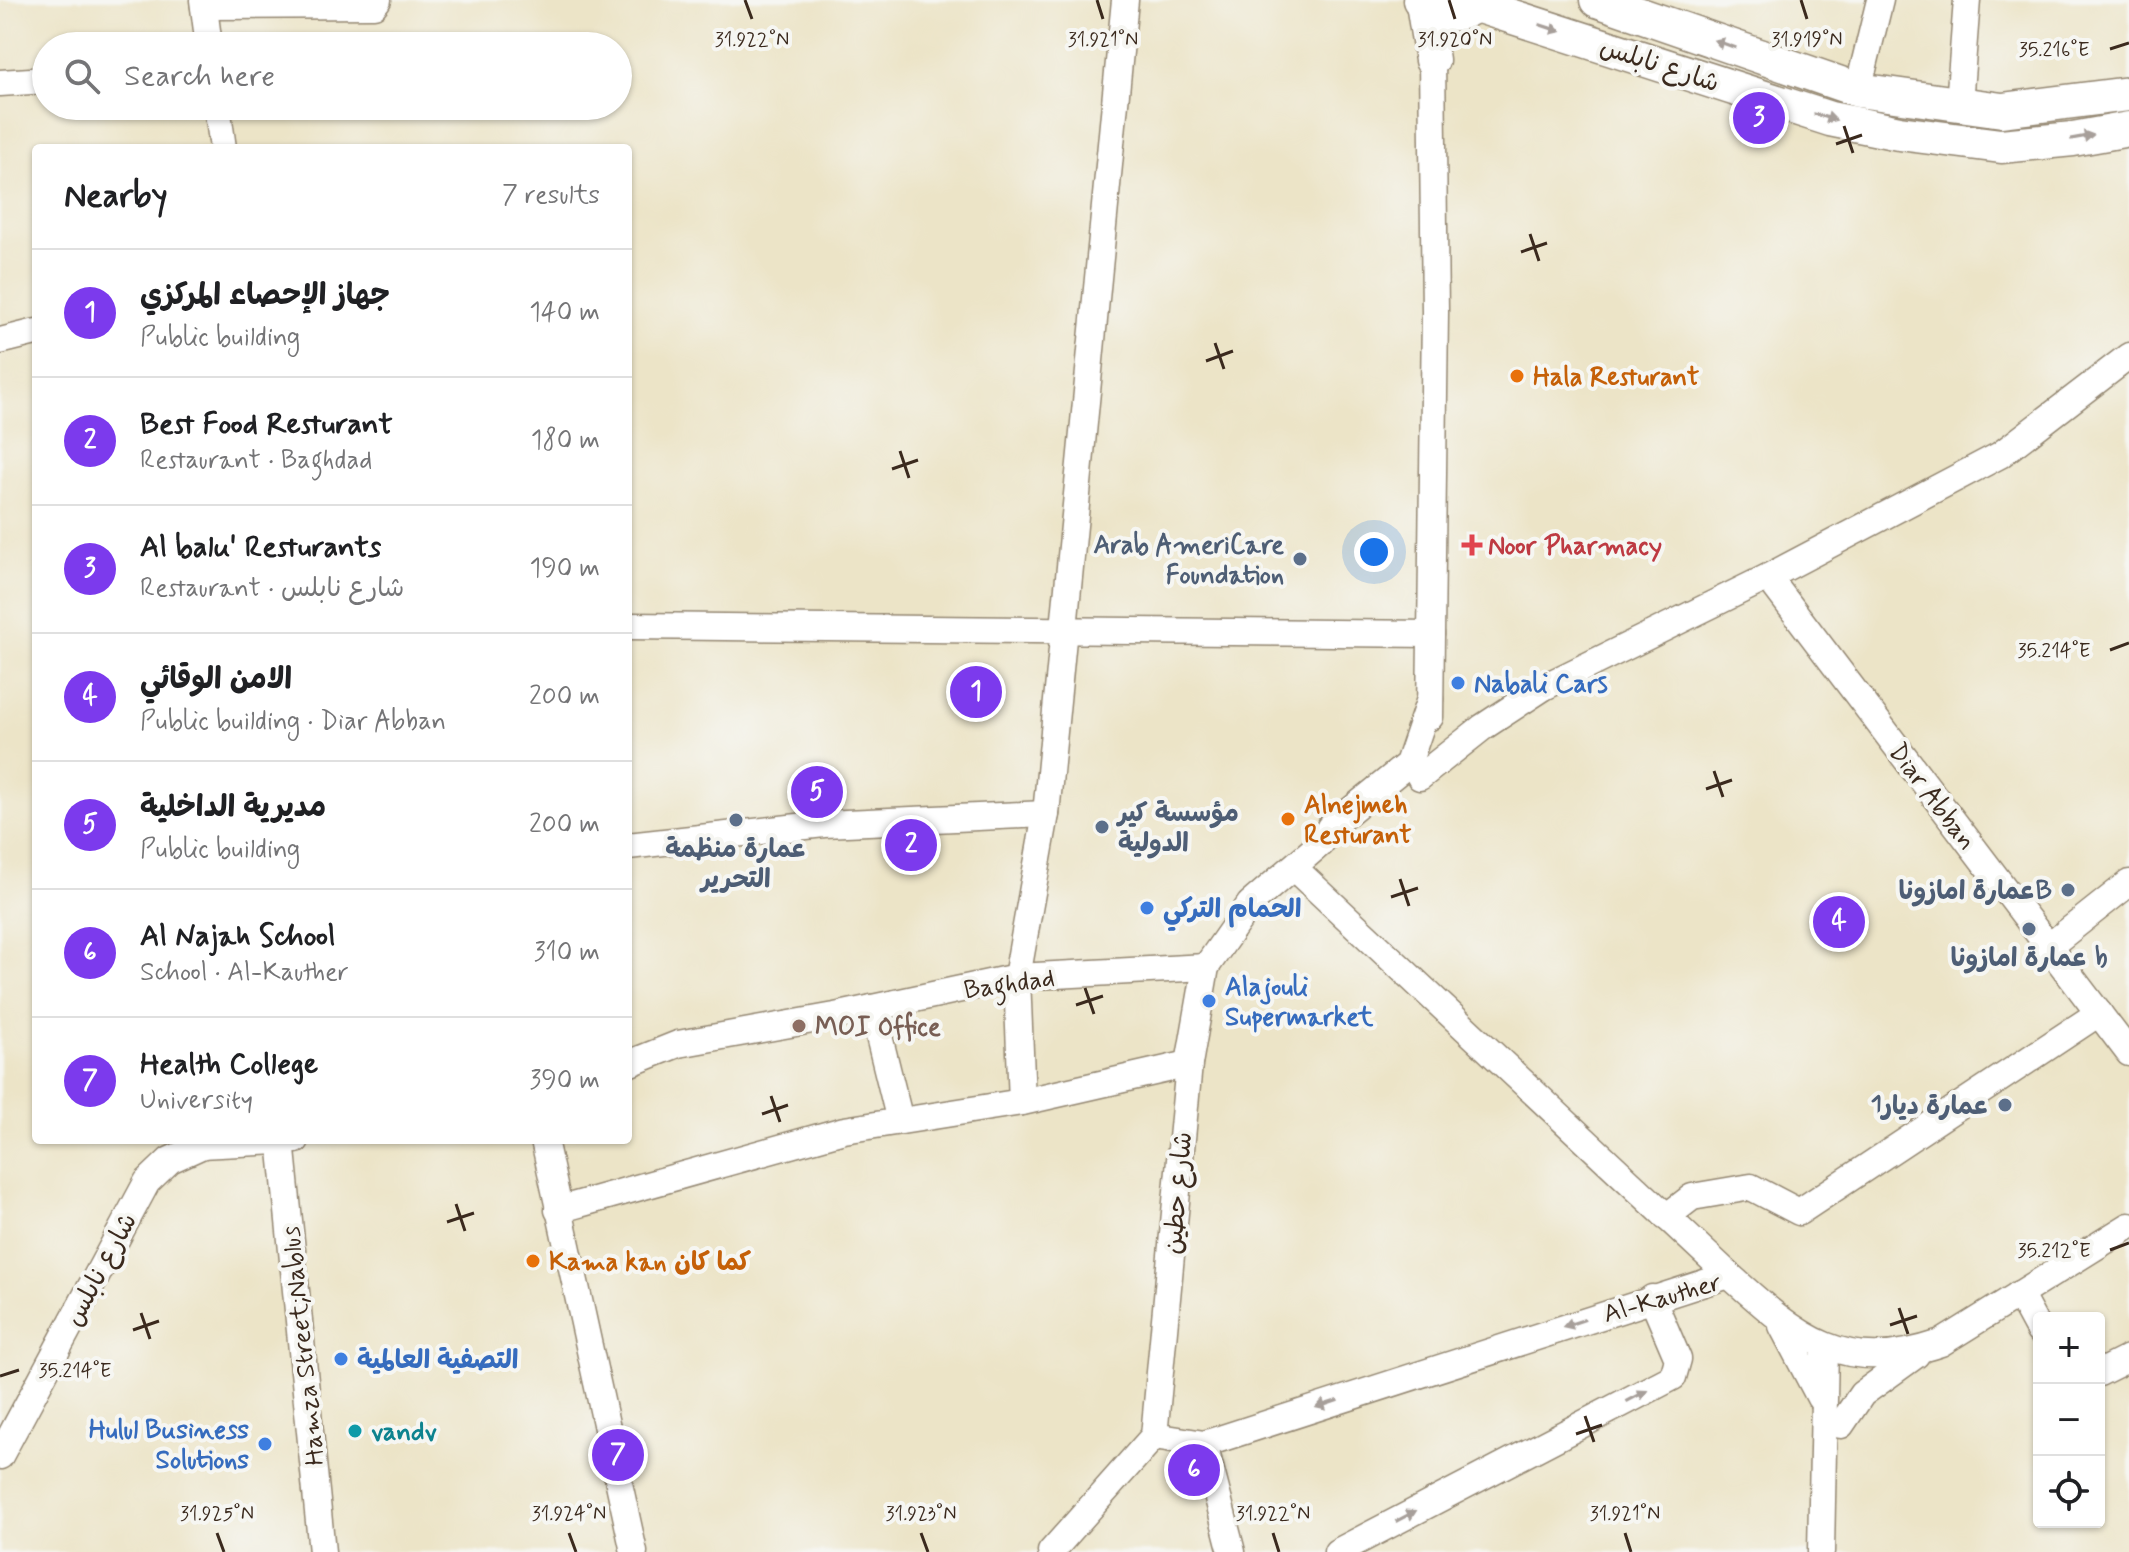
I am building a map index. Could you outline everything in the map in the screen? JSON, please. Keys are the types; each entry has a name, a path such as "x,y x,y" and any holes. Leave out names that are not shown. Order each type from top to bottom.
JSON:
{"main road":[{"name":"شارع نابلس","path":"1597,0 1858,90 2002,110 2129,94"},
{"name":"شارع نابلس","path":"1421,2 1440,13 1472,6 1830,119 1899,133 2001,146 2073,139 2129,129"},
{"path":"1421,2 1432,60"},
{"path":"1432,60 1472,6"}],"street":[{"path":"207,32 203,3 374,5 378,0"},
{"path":"1022,1102 1017,977 1046,814 1125,0"},
{"path":"1858,90 1880,0"},
{"path":"1959,104 1967,0"},
{"path":"1321,843 1339,837 1420,777 1434,747 1430,699 1435,312 1432,60"},
{"path":"0,83 32,81"},
{"path":"219,120 222,144"},
{"path":"0,341 32,333"},
{"path":"1321,843 1330,827 1434,747 1483,727 1544,687 1606,654 1768,577 2000,455 2129,356"},
{"name":"Diar Abban","path":"1768,577 2129,1053"},
{"path":"632,626 1431,634"},
{"path":"1430,699 1440,716 1459,727 1483,727"},
{"path":"632,846 824,824 1046,814"},
{"name":"شارع حطين","path":"1154,1436 1189,1064 1206,967 1250,904 1321,843"},
{"path":"1294,868 1729,1275"},
{"path":"2047,948 2129,883"},
{"name":"Baghdad","path":"632,1062 678,1044 1017,977 1206,967"},
{"path":"872,1008 900,1121"},
{"path":"1666,1217 1692,1197 1751,1187 1799,1212 2099,1013"},
{"path":"558,1210 844,1130 1022,1102 1189,1064"},
{"name":"شارع نابلس","path":"0,1456 147,1182 170,1160 203,1144"},
{"name":"Hamza Street;Nablus","path":"287,1144 322,1552"},
{"path":"545,1144 634,1552"},
{"name":"Al-Kauther","path":"1154,1436 1204,1444 1729,1275 1774,1313 1834,1349 1870,1357 1907,1355 1941,1343 2129,1226"},
{"path":"2019,1294 2033,1320"},
{"path":"1337,1552 1673,1377 1678,1359 1652,1298"},
{"path":"1774,1313 1808,1369 1832,1417 1838,1552"},
{"path":"1821,1552 1834,1349"},
{"path":"1832,1417 1924,1349"},
{"path":"2105,1370 2129,1358"},
{"path":"1051,1552 1154,1436"},
{"path":"1204,1444 1232,1552"}],"place":[{"name":"Al balu' Resturants","path":"1759,118"},
{"name":"Hala Resturant","path":"1517,376"},
{"name":"Noor Pharmacy","path":"1472,545"},
{"name":"Arab AmeriCare Foundation","path":"1300,559"},
{"name":"Nabali Cars","path":"1458,683"},
{"name":"جهاز الإحصاء المركزي","path":"976,692"},
{"name":"مديرية الداخلية","path":"817,792"},
{"name":"Alnejmeh Resturant","path":"1288,819"},
{"name":"عمارة منظمة التحرير","path":"736,820"},
{"name":"مؤسسة كير الدولية","path":"1102,827"},
{"name":"Best Food Resturant","path":"911,845"},
{"name":"عمارة امازوناB","path":"2068,890"},
{"name":"الحمام التركي","path":"1147,908"},
{"name":"الامن الوقائي","path":"1839,922"},
{"name":"عمارة امازونا b","path":"2029,929"},
{"name":"Alajouli Supermarket","path":"1209,1001"},
{"name":"MOI Office","path":"799,1026"},
{"name":"عمارة ديار1","path":"2005,1105"},
{"name":"Kama kan كما كان","path":"533,1261"},
{"name":"التصفية العالمية","path":"341,1359"},
{"name":"vandv","path":"355,1431"},
{"name":"Hulul Business Solutions","path":"265,1444"},
{"name":"Health College","path":"618,1455"},
{"name":"Al Najah School","path":"1194,1470"}]}
